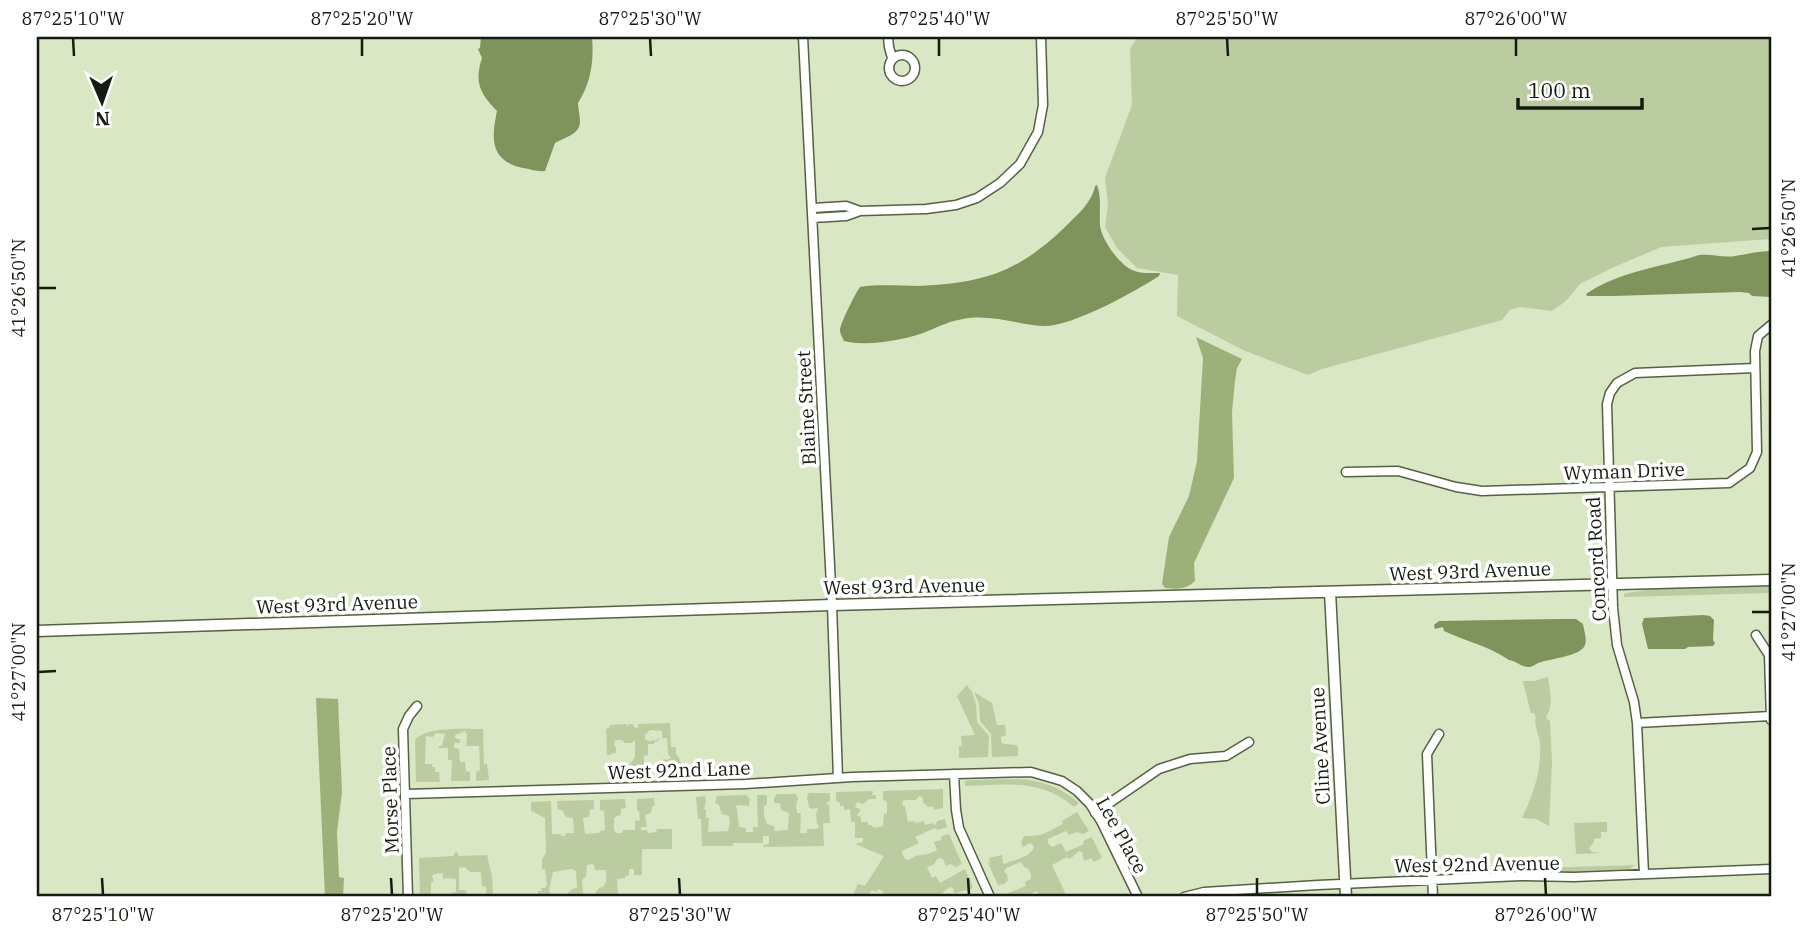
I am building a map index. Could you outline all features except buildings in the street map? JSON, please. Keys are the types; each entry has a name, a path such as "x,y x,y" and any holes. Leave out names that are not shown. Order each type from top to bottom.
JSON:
{"street":[{"name":"Blaine Street","path":"803,37 832,605 838,778"},
{"path":"888,37 892,58"},
{"path":"813,218 846,216 860,211 926,209 956,205 977,198 1009,176 1027,153 1041,120 1041,37"},
{"path":"813,208 846,206 860,211"},
{"name":"Wyman Drive","path":"1346,471 1398,471 1456,487 1482,491 1729,483 1750,468 1756,452 1755,351 1758,337 1771,325"},
{"name":"Concord Road","path":"1644,874 1637,723 1617,645 1607,404 1617,383 1635,373 1755,369"},
{"name":"West 93rd Avenue","path":"37,631 832,605 1771,580"},
{"name":"Cline Avenue","path":"1330,592 1346,897"},
{"path":"1637,723 1771,718 1769,655 1756,635"},
{"name":"Morse Place","path":"408,897 403,729 417,706"},
{"path":"1433,897 1427,754 1438,734"},
{"path":"1095,813 1159,769 1190,759 1226,756 1249,742"},
{"name":"Lee Place","path":"954,774 1031,772 1062,781 1077,791 1090,804 1138,897"},
{"path":"954,774 959,828 990,897"},
{"name":"West 92nd Lane","path":"405,794 745,784 954,774"},
{"name":"West 92nd Avenue","path":"1184,897 1215,891 1345,884 1771,869"}],"shaded area":[{"path":"481,37 592,37 591,72 578,103 578,129 555,143 545,171 512,165 504,160 495,147 497,111 486,99 479,81 482,58 478,49"},
{"path":"1137,37 1771,37 1771,239 1661,247 1580,284 1566,301 1552,311 1520,307 1510,310 1502,320 1308,375 1243,350 1177,316 1178,275 1137,268 1117,248 1105,227 1108,204 1105,178 1132,105 1130,49"},
{"path":"1097,185 1101,231 1112,250 1132,270 1160,273 1159,276 1086,315 1055,325 973,318 954,321 898,340 875,343 844,341 841,327 860,287 962,282 998,273 1031,256 1064,228 1083,209"},
{"path":"1771,251 1771,297 1740,292 1613,296 1586,294 1626,275 1699,255 1731,256"},
{"path":"1196,337 1242,359 1237,368 1232,412 1234,478 1194,563 1195,581 1177,589 1165,588 1162,584 1169,537 1189,496 1197,461 1203,358"},
{"path":"1771,584 1771,593 1624,597 1627,593 1663,587"},
{"path":"1703,615 1714,620 1713,646 1648,649 1642,624 1644,618"},
{"path":"1576,619 1583,624 1586,639 1584,647 1570,655 1530,667 1444,631 1443,627 1435,629 1434,625 1439,621"},
{"path":"1548,677 1551,703 1546,717 1550,721 1552,763 1549,826 1536,819 1522,818 1536,782 1540,763 1536,717 1531,713 1523,681"},
{"path":"967,685 976,704 977,722 989,736 988,757 959,758 961,736 975,735 957,696"},
{"path":"974,692 992,703 997,725 1005,725 1006,735 1001,737 1001,742 1016,745 1018,756 992,757 991,734 980,721 979,704"},
{"path":"316,698 338,699 342,792 337,832 339,877 344,878 343,897 325,897"},
{"path":"670,723 671,747 676,747 676,755 681,763 687,766 688,774 659,775 655,771 655,766 663,766 663,759 671,758 668,754 667,738 662,738 662,731 650,730 645,735 645,739 649,741 660,738 654,744 648,744 648,755 644,756 644,776 625,776 620,772 620,768 631,763 635,757 635,741 625,743 615,740 616,753 607,755 606,729 610,725 626,724 628,727 628,724 633,724 638,728 638,724"},
{"path":"446,729 483,729 484,764 487,764 489,780 476,781 476,772 480,770 479,746 466,746 465,731 455,735 460,743 454,743 454,748 459,749 460,762 465,762 466,771 470,772 470,781 451,781 452,760 448,760 448,748 439,748 445,734 436,733 433,737 426,736 425,764 435,767 435,772 439,772 440,782 416,782 415,740 420,736"},
{"path":"1011,779 1048,785 1079,803 1074,807 1048,791 1022,785 965,786 965,781 970,780"},
{"path":"943,789 943,808 934,810 933,806 928,807 921,796 916,800 902,802 908,822 924,821 925,825 934,825 945,819 947,827 938,830 935,828 915,837 919,843 902,851 902,854 908,860 932,853 937,850 934,842 949,834 962,864 955,867 951,864 946,866 943,859 938,858 934,864 927,867 932,878 936,876 940,883 965,869 973,887 969,891 954,893 950,887 937,897 884,897 884,892 879,889 876,892 872,890 867,897 852,897 858,884 865,886 884,856 855,844 863,842 863,838 855,838 855,822 851,822 850,809 844,810 844,806 840,806 836,801 836,792 873,791 872,795 876,795 876,799 869,799 863,804 857,802 855,807 860,809 857,816 861,817 861,822 868,822 868,825 874,828 883,826 884,814 887,813 883,791"},
{"path":"809,793 830,793 830,801 826,803 829,805 830,823 823,823 824,846 763,847 769,844 769,836 763,836 763,843 702,846 701,819 698,819 696,797 705,796 704,809 706,818 709,818 708,832 728,831 729,816 722,814 719,805 715,803 717,796 746,795 750,799 749,806 735,807 739,827 746,828 746,832 753,832 753,827 758,827 757,795 767,795 764,816 767,824 774,826 775,831 788,830 789,813 781,810 780,803 774,803 774,798 777,794 796,794 797,813 801,813 800,833 807,833 807,829 819,827 816,813 818,809 809,807"},
{"path":"654,798 655,805 651,813 645,815 647,827 641,827 641,830 647,830 648,833 657,832 656,829 672,829 672,849 642,849 642,875 634,875 634,869 629,869 629,875 617,879 618,897 592,897 606,882 606,870 595,870 592,864 587,865 586,876 582,880 585,897 564,897 577,888 576,871 572,869 553,872 549,888 552,897 535,897 538,896 538,891 542,891 541,888 547,885 545,869 542,869 542,859 546,853 545,818 531,811 531,802 551,801 552,834 565,836 566,833 574,833 573,818 566,817 562,810 558,810 557,801 594,800 594,809 590,810 589,817 583,818 585,834 605,830 604,811 600,810 600,800 625,799 626,808 621,809 621,814 614,818 614,830 616,833 622,833 623,830 635,830 635,821 640,820 637,799"},
{"path":"1077,812 1089,831 1069,835 1066,831 1048,839 1048,843 1052,847 1061,843 1066,852 1092,837 1102,858 1094,862 1091,858 1084,861 1082,852 1079,851 1073,857 1067,857 1052,865 1067,897 1040,897 1037,891 1024,897 1004,897 1003,895 1026,886 1025,882 1031,879 1031,874 1021,862 1006,868 1004,872 1008,880 998,885 988,863 989,858 1002,855 1003,864 1026,856 1034,846 1030,843 1023,847 1021,842 1024,836 1045,833 1063,824 1062,821"},
{"path":"1607,822 1607,832 1601,832 1601,838 1594,839 1589,848 1592,852 1602,853 1576,854 1574,823"},
{"path":"456,851 459,856 487,855 494,897 484,897 486,887 482,886 481,873 470,872 465,867 459,868 459,890 465,890 469,897 450,897 451,893 456,892 456,879 443,880 443,873 432,876 434,881 431,883 431,897 420,897 419,858 453,856"},
{"path":"1635,865 1629,869 1568,872 1509,870 1446,874 1443,870 1587,867"}]}
